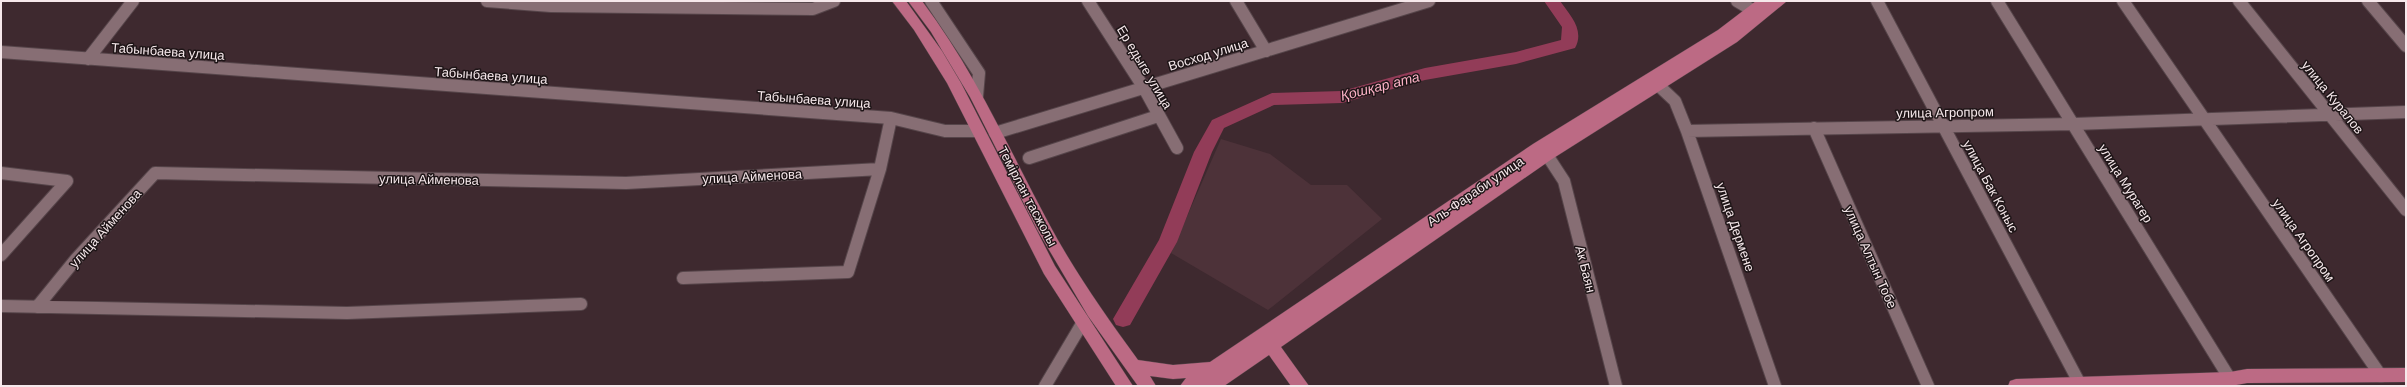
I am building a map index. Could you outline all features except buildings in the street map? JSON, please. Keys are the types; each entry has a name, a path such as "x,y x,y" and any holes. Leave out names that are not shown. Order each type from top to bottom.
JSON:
{"main road":[{"name":"Темірлан тасжолы","path":"899,1 923,34 959,92 1028,232 1083,322 1125,386"},
{"name":"Темірлан тасжолы","path":"915,1 936,29 977,96 1043,227 1094,311 1148,386"},
{"name":"Аль-Фараби улица","path":"1216,380 1538,148 1723,33 1754,11 1765,1"},
{"name":"Аль-Фараби улица","path":"1188,386 1216,380 1271,346 1547,155 1732,39 1780,1"},
{"path":"1271,346 1301,386"},
{"path":"1134,366 1216,380"},
{"path":"2016,386 2230,379 2250,381 2406,375"}],"street":[{"path":"88,59 133,1"},
{"path":"487,1 813,9 834,1"},
{"path":"931,1 979,73 977,96"},
{"name":"Ер едыге улица","path":"1088,1 1144,88 1158,116 1177,148"},
{"path":"1236,1 1266,50"},
{"name":"Восход улица","path":"995,133 1429,1"},
{"path":"1737,1 1754,11"},
{"name":"улица Бак Коныс","path":"1877,1 2080,384"},
{"name":"улица Мурагер","path":"1998,1 2230,379"},
{"name":"улица Агропром","path":"2123,1 2381,376"},
{"name":"улица Куралов","path":"2239,1 2406,210"},
{"path":"2368,1 2406,46"},
{"name":"Табынбаева улица","path":"1,52 891,118 945,131 978,131"},
{"name":"улица Дермене","path":"1658,85 1675,101 1687,131 1775,386"},
{"name":"улица Агропром","path":"1687,131 2074,124 2406,112"},
{"path":"1028,158 1158,116"},
{"path":"683,278 848,272 880,169 891,118"},
{"name":"улица Алтын Тобе","path":"1814,128 1928,386"},
{"name":"Ак Баян","path":"1547,155 1564,181 1616,386"},
{"name":"улица Айменова","path":"37,307 76,259 155,173 626,183 880,169"},
{"path":"1,173 67,181 3,249"},
{"path":"1,306 347,313 582,304"},
{"path":"1045,386 1083,322"}],"shaded area":[{"path":"1221,139 1270,154 1311,185 1347,185 1382,219 1268,310 1171,253"}],"waterway":[{"name":"Қошқар ата","path":"1123,319 1168,242 1203,152 1218,124 1272,99 1342,97 1425,74 1516,58 1569,44 1570,26 1552,1"}]}
